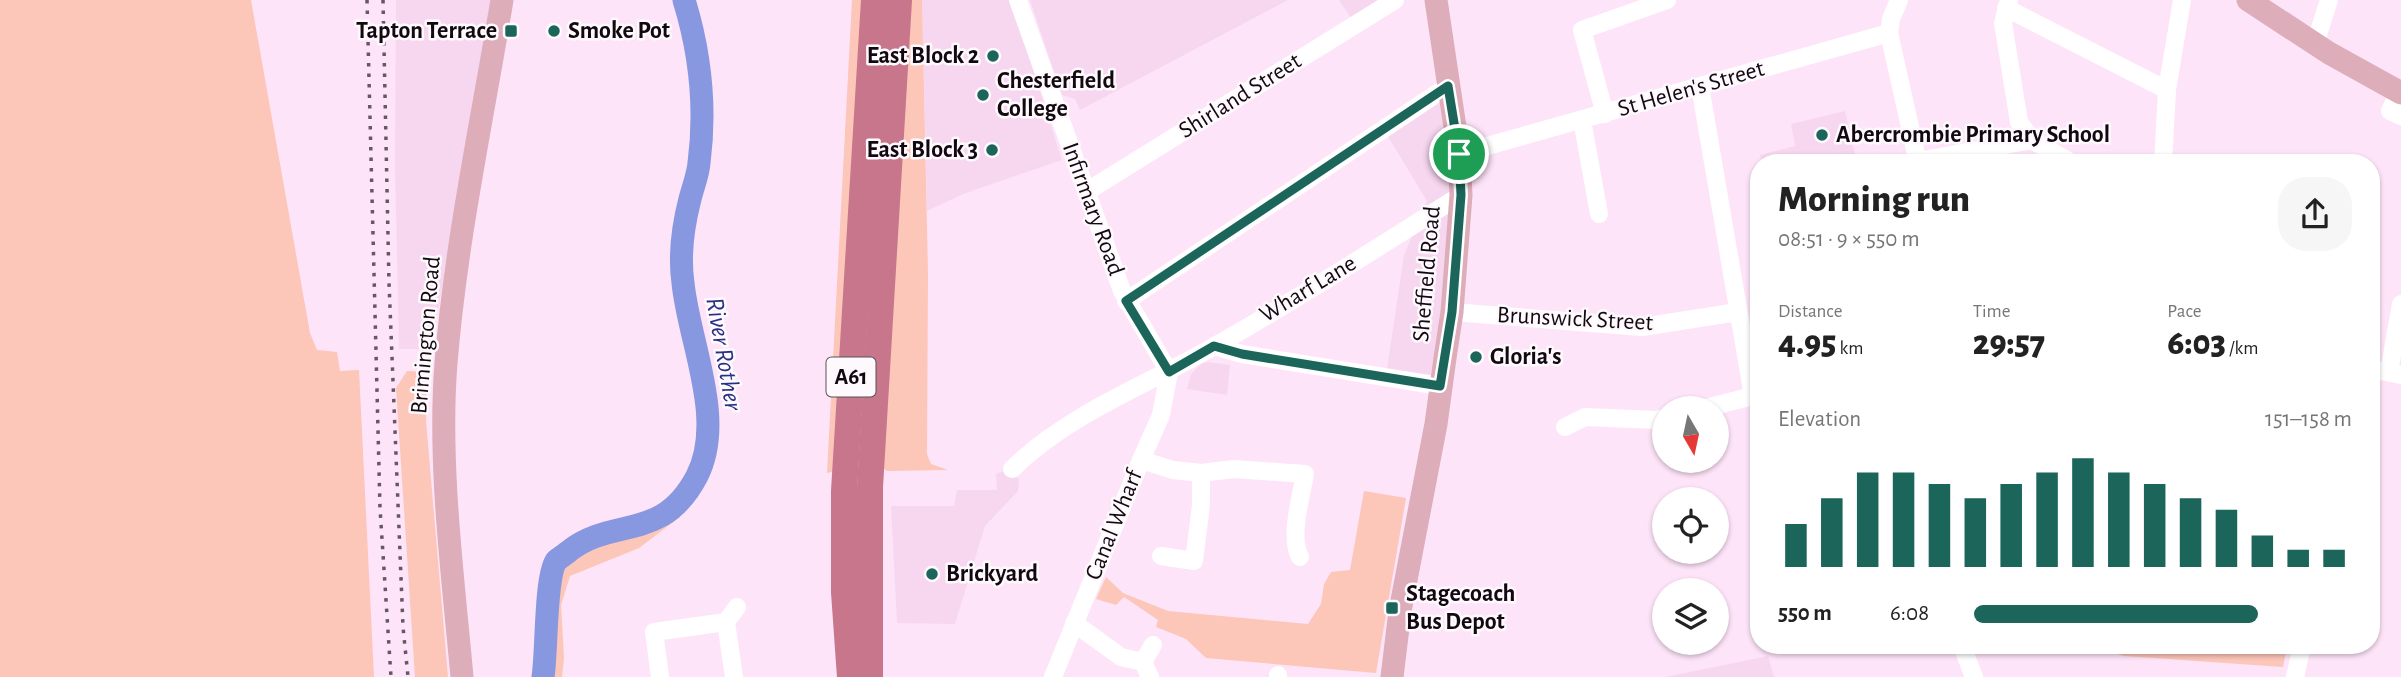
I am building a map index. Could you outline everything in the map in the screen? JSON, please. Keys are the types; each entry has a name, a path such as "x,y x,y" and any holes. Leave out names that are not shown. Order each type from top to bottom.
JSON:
{"highway":[{"name":"A61","path":"850,677 844,592 844,491 874,0"},
{"name":"A61","path":"870,677 870,486 899,0"}],"main road":[{"name":"Brimington Road","path":"462,677 447,494 446,364 460,244 502,0"},
{"name":"Sheffield Road","path":"1392,677 1400,611 1436,424 1452,312 1461,195 1459,154 1436,0"},
{"path":"2249,0 2315,44 2398,87"}],"street":[{"name":"Infirmary Road","path":"1018,0 1126,301 1169,372"},
{"name":"Shirland Street","path":"1086,192 1395,0"},
{"path":"1605,114 1582,30 1667,0"},
{"path":"1899,0 1891,19 1889,33 1916,154"},
{"path":"2162,154 2167,90 2182,0"},
{"path":"2315,44 2329,0"},
{"path":"2056,154 2032,140 2019,121 2003,23 2007,4 2167,90"},
{"name":"St Helen's Street","path":"1459,154 1889,33"},
{"path":"1126,301 1448,86"},
{"path":"1700,86 1750,375"},
{"path":"2398,87 2390,111 2401,116"},
{"path":"1582,120 1600,214"},
{"path":"1959,154 2032,140"},
{"name":"Wharf Lane","path":"1012,469 1040,445 1126,392 1169,372 1214,346 1461,195"},
{"path":"2387,372 2401,304"},
{"name":"Brunswick Street","path":"1452,312 1642,327 1738,312"},
{"path":"1214,346 1242,354 1440,386"},
{"name":"Canal Wharf","path":"1052,677 1161,415 1169,372"},
{"path":"1729,402 1750,397"},
{"path":"1565,427 1586,417 1652,420"},
{"path":"1141,460 1173,470 1201,473 1234,468 1305,474 1295,537 1295,548 1300,557"},
{"path":"1161,556 1194,561 1201,505 1201,473"},
{"path":"734,677 726,622 737,607"},
{"path":"660,677 654,632 726,622"},
{"path":"1074,623 1121,657 1147,669 1153,645"},
{"path":"1965,654 1974,677"},
{"path":"2295,677 2300,654"}],"shaded area":[{"path":"0,0 251,0 310,333 317,350 337,352 340,371 359,370 374,677 0,677"},
{"path":"396,0 492,0 488,37 431,349 399,349 395,164"},
{"path":"852,0 864,0 835,471 827,473"},
{"path":"904,0 922,0 928,273 927,454 931,464 948,470 887,471 878,463"},
{"name":"Chesterfield College","path":"922,0 1011,0 1062,160 963,194 927,211"},
{"name":"Chesterfield College","path":"1030,0 1288,0 1080,110 1075,99 1062,95"},
{"path":"1339,0 1395,0 1355,24"},
{"path":"1446,98 1456,220 1431,375 1387,369 1404,255 1427,201 1386,133"},
{"name":"Abercrombie Primary School","path":"1845,111 1855,154 1764,154 1795,146 1791,124"},
{"path":"1202,363 1230,365 1227,395 1187,389 1191,374"},
{"path":"407,371 427,372 426,421 448,677 415,677 396,388"},
{"name":"Brickyard","path":"1006,470 1019,479 1018,491 985,526 955,624 897,623 891,506 954,506 957,490 997,490 996,474"},
{"path":"1364,491 1406,498 1376,673 1206,658 1186,639 1156,627 1158,620 1124,597 1116,605 1096,599 1106,577 1123,593 1168,611 1308,624 1321,604 1324,584 1331,572 1350,570"},
{"path":"679,511 680,517 639,548 570,576 561,605 564,658 562,677 550,677 556,588 562,565"},
{"path":"2117,654 2285,654 2283,667"},
{"path":"1768,656 1774,677 1665,677"}],"waterway":[{"name":"River Rother","path":"543,677 548,599 556,561 586,540 637,526 669,511 683,497 697,476 705,454 707,406 682,272 684,230 698,168 702,122 698,60 684,0"}],"railway":[{"path":"367,0 380,508 391,677"},
{"path":"383,0 389,283 403,627 408,677"}],"place":[{"name":"Tapton Terrace","path":"511,31"},
{"name":"Smoke Pot","path":"554,31"},
{"name":"East Block 2","path":"993,56"},
{"name":"Chesterfield College","path":"983,95"},
{"name":"Abercrombie Primary School","path":"1822,135"},
{"name":"East Block 3","path":"992,150"},
{"name":"Gloria's","path":"1476,357"},
{"name":"Brickyard","path":"932,574"},
{"name":"Stagecoach Bus Depot","path":"1392,608"}],"route":[{"path":"1448,86 1459,154 1461,195 1452,312 1440,386 1242,354 1214,346 1169,372 1126,301 1448,86"}]}
